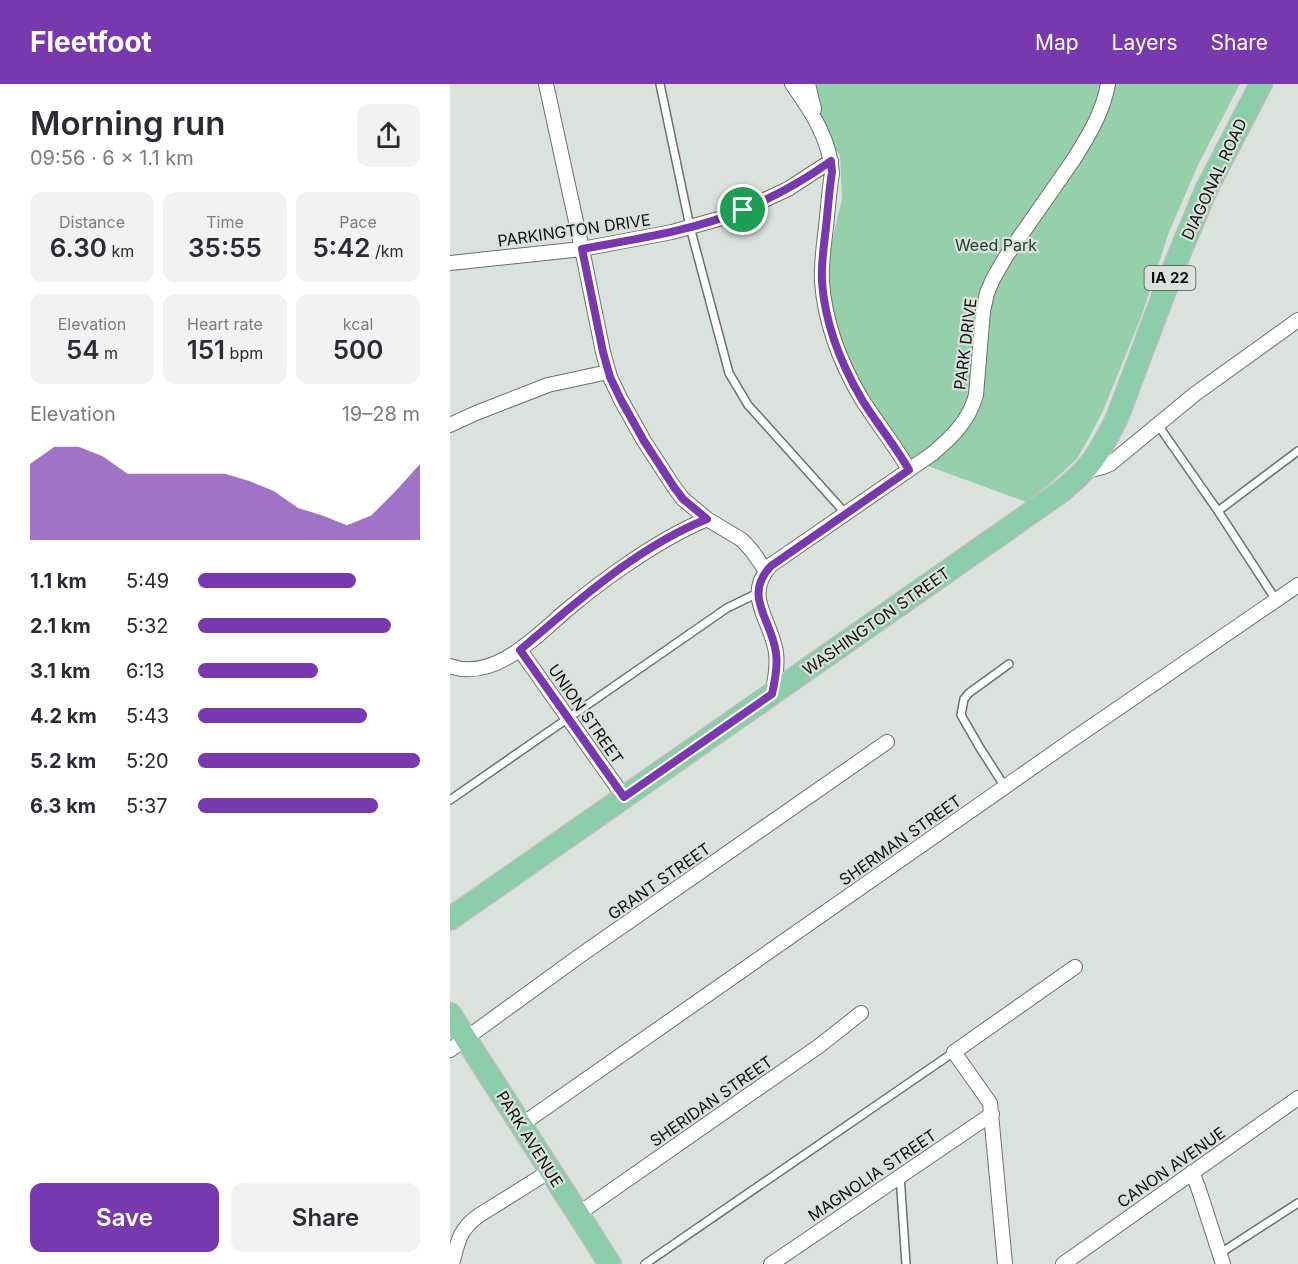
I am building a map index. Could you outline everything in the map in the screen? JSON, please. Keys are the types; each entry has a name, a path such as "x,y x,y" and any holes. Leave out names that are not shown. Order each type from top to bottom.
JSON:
{"main road":[{"name":"DIAGONAL ROAD","path":"1083,472 1106,438 1116,418 1206,190 1261,84"},
{"name":"WASHINGTON STREET","path":"450,919 1062,492 1083,472"},
{"name":"PARK AVENUE","path":"450,1014 458,1044 521,1125 610,1264"}],"street":[{"path":"546,84 608,372 638,431 683,499 707,519 742,540 766,571 758,593 759,603 776,653 772,694"},
{"path":"792,84 816,120"},
{"path":"808,84 816,120 828,149 832,172 822,251 824,303 829,325 851,380 909,470"},
{"name":"PARK DRIVE","path":"766,571 932,454 966,420 978,387 983,311 990,286 1005,258 1084,142 1101,112 1108,84"},
{"name":"PARKINGTON DRIVE","path":"450,263 582,249 672,232 743,210 788,189 831,161"},
{"name":"WASHINGTON STREET","path":"1083,472 1110,464 1195,394 1298,320"},
{"path":"450,425 476,412 548,385 608,372"},
{"path":"450,666 478,669 499,662 520,650 622,567 656,545 707,519"},
{"name":"SHERMAN STREET","path":"521,1125 1298,585"},
{"name":"UNION STREET","path":"520,650 624,797"},
{"name":"GRANT STREET","path":"458,1044 578,957 887,742"},
{"path":"1005,1264 990,1103 954,1052 1075,967"},
{"name":"SHERIDAN STREET","path":"578,1214 819,1046 861,1013"},
{"name":"CANON AVENUE","path":"1063,1264 1298,1098"},
{"name":"MAGNOLIA STREET","path":"771,1264 992,1114"},
{"path":"452,1264 462,1232 468,1223 550,1171"},
{"path":"1192,1172 1221,1259"}],"lane":[{"path":"660,84 690,227 729,373 748,405 846,514"},
{"path":"1158,425 1276,600"},
{"path":"1218,511 1298,451"},
{"path":"450,800 727,608 758,593"},
{"path":"1005,787 961,715 964,699 969,693 1009,664"},
{"path":"645,1264 954,1052"},
{"path":"900,1175 906,1264"},
{"path":"1221,1259 1298,1203"}],"green space":[{"name":"Weed Park","path":"793,84 1240,84 1199,163 1169,232 1142,315 1103,411 1077,459 1026,502 906,458 851,371 832,319 827,264 842,198 840,156"}],"route":[{"path":"831,161 832,172 822,251 824,303 829,325 851,380 909,470 771,566 762,577 758,594 759,603 776,653 772,694 624,797 520,650 622,567 656,545 707,519 683,499 674,487 644,441 610,377 582,249 672,232 743,210 788,189 831,161"}]}
